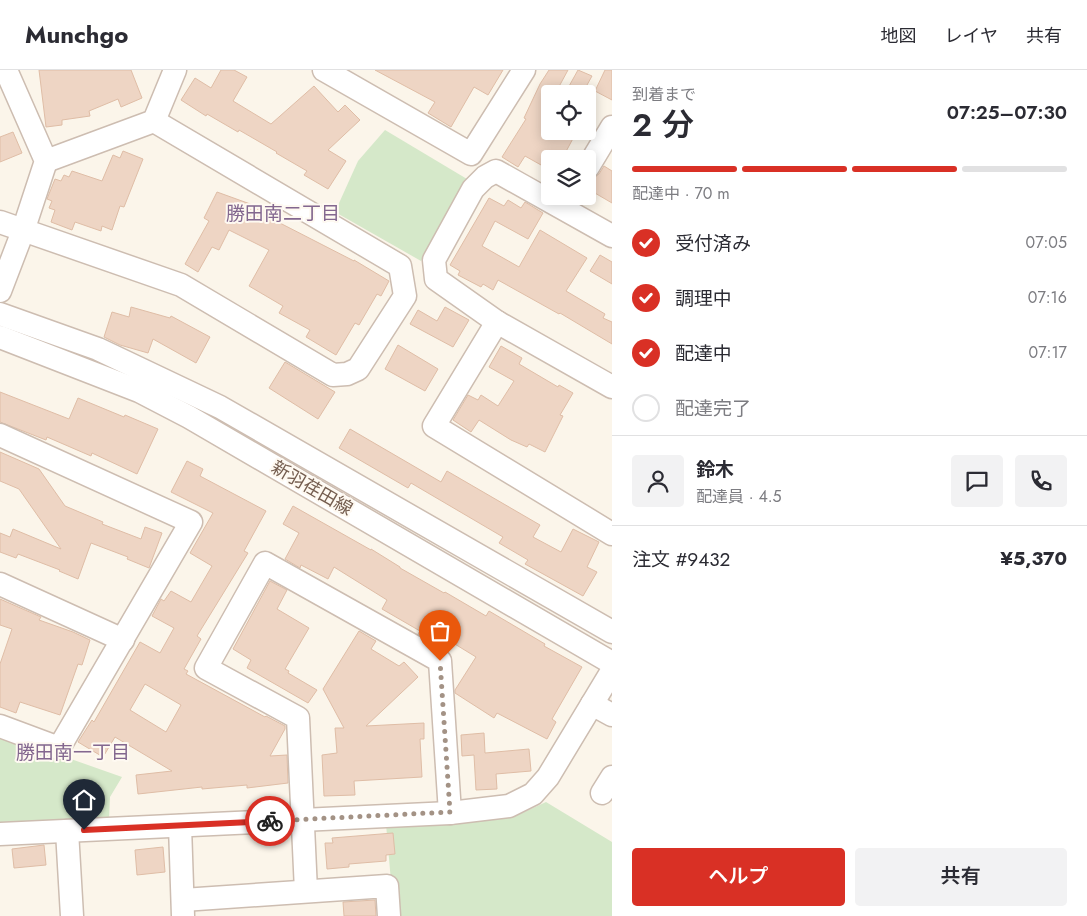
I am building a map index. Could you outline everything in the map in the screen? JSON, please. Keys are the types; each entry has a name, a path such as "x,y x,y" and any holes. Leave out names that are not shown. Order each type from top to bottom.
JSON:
{"street":[{"path":"0,291 23,231 46,161 6,70"},
{"path":"46,161 154,121 174,70"},
{"path":"324,70 471,154 524,70"},
{"path":"0,222 181,285 333,375 347,374 358,368 405,296 400,266 154,121"},
{"path":"596,154 612,127"},
{"path":"541,191 496,171 485,177 473,189 434,260 436,279 497,322 612,387"},
{"path":"570,205 612,236"},
{"name":"新羽荏田線","path":"0,314 98,349 220,407 612,632"},
{"path":"497,322 434,426 612,534"},
{"name":"新羽荏田線","path":"0,337 139,391 189,417 612,663"},
{"path":"0,436 191,522 59,748 0,726"},
{"path":"306,891 298,718 206,668 265,563 440,661 450,812"},
{"path":"0,584 123,640"},
{"path":"0,834 450,812 509,806 533,794 548,777 612,671"},
{"path":"592,704 612,716"},
{"path":"180,826 183,908 306,891 387,886 389,916"},
{"path":"67,830 72,916"}],"green space":[{"path":"385,130 467,179 421,261 335,212 358,161"},
{"path":"0,734 122,777 110,797 109,820 0,822"},
{"path":"546,802 612,842 612,916 394,916 386,824 493,819 520,814"}],"building":[{"path":"39,70 131,70 142,98 121,107 118,99 89,111 90,116 62,120 62,125 46,127"},
{"path":"221,70 234,70 247,77 233,101 271,124 314,86 338,112 345,105 360,120 328,150 346,161 328,189 304,175 307,171 277,152 239,130 238,132 207,114 206,116 181,100 195,78 211,88"},
{"path":"375,70 503,70 488,95 474,87 451,127 428,113 435,102"},
{"path":"549,70 568,70 560,85 541,85 541,140 572,140 567,150 541,150 541,165 525,156 518,167 502,157 526,119 524,118 540,84"},
{"path":"578,70 592,76 587,85 570,85"},
{"path":"605,70 612,70 612,100 596,92"},
{"path":"13,132 22,153 0,162 0,137"},
{"path":"123,151 143,159 124,207 120,206 112,230 102,226 101,231 75,222 72,230 51,222 55,210 49,208 52,201 47,199 55,179 61,181 64,175 69,177 72,171 102,181 113,155 120,158"},
{"path":"604,166 612,171 612,203 596,194 596,176"},
{"path":"217,192 253,205 278,217 276,221 354,260 389,281 381,296 377,294 359,325 355,323 336,355 306,337 310,330 279,313 283,306 249,286 269,250 229,230 219,250 212,247 198,272 185,264 209,221 204,218"},
{"path":"489,198 504,206 508,200 521,208 525,202 543,213 528,239 495,221 482,246 519,267 540,230 587,258 566,291 605,314 603,318 612,322 612,344 560,313 498,280 493,290 483,284 481,287 458,275 460,271 450,265"},
{"path":"600,255 612,262 612,284 590,271"},
{"path":"131,307 170,318 171,316 210,337 196,363 153,339 148,353 120,345 104,337 112,312 129,317"},
{"path":"445,307 469,320 453,347 410,324 418,310 437,321"},
{"path":"398,345 438,369 425,391 385,369"},
{"path":"501,346 522,358 519,364 558,387 559,385 573,393 560,415 563,416 545,452 529,444 527,447 511,440 479,420 471,432 453,420 468,395 478,400 481,395 498,406 514,381 489,367"},
{"path":"285,362 335,392 318,419 269,388"},
{"path":"0,392 69,419 78,398 158,429 137,474 92,453 91,456 47,437 46,440 0,422"},
{"path":"350,429 441,482 447,471 540,525 533,537 561,552 573,529 599,542 587,567 597,572 583,596 525,564 528,560 499,543 503,537 411,483 408,488 339,448"},
{"path":"0,452 39,469 65,506 103,522 102,524 141,539 145,527 162,533 149,568 127,559 128,557 91,543 78,579 18,554 16,558 0,552 0,533 10,537 13,529 61,549 19,489 0,481"},
{"path":"187,461 203,469 200,476 266,511 244,551 248,553 197,636 201,639 184,669 188,671 186,674 285,726 270,756 287,755 288,783 247,788 247,785 202,789 202,787 138,794 136,775 172,771 115,737 103,757 78,742 92,720 94,722 140,642 160,653 174,628 152,616 161,599 164,601 171,591 191,602 212,566 190,553 213,513 171,492","holes":["145,684 181,705 166,732 130,710"]},
{"path":"293,506 486,616 489,611 545,644 544,646 582,667 552,719 556,722 547,739 497,713 494,718 455,693 455,690 476,657 445,638 442,644 437,641 435,643 418,634 420,631 382,609 387,600 334,567 328,579 301,565 300,568 285,559 299,533 283,524"},
{"path":"270,581 287,590 277,609 309,628 285,669 289,671 288,673 317,690 308,703 247,668 251,660 233,649"},
{"path":"0,599 41,617 39,620 90,640 82,665 78,664 60,715 20,702 16,713 0,707 0,664 12,629 0,625"},
{"path":"359,631 376,641 371,649 399,666 404,662 418,677 366,726 424,723 424,739 420,739 422,777 354,781 355,795 324,796 322,755 337,753 335,728 344,728 323,689"},
{"path":"484,733 485,753 529,749 531,771 496,774 497,789 476,790 474,755 462,756 461,735"},
{"path":"393,833 395,854 386,855 386,861 349,864 349,867 327,869 325,843 333,843 332,838"},
{"path":"44,845 46,865 14,868 12,849"},
{"path":"163,847 165,872 137,875 135,850"},
{"path":"375,900 376,916 344,916 343,902"}],"way so far":[{"path":"270,821 450,812 440,661"}],"district":[{"name":"勝田南二丁目","path":"283,213"},
{"name":"勝田南一丁目","path":"73,752"}],"route":[{"path":"84,830 270,821"}]}
